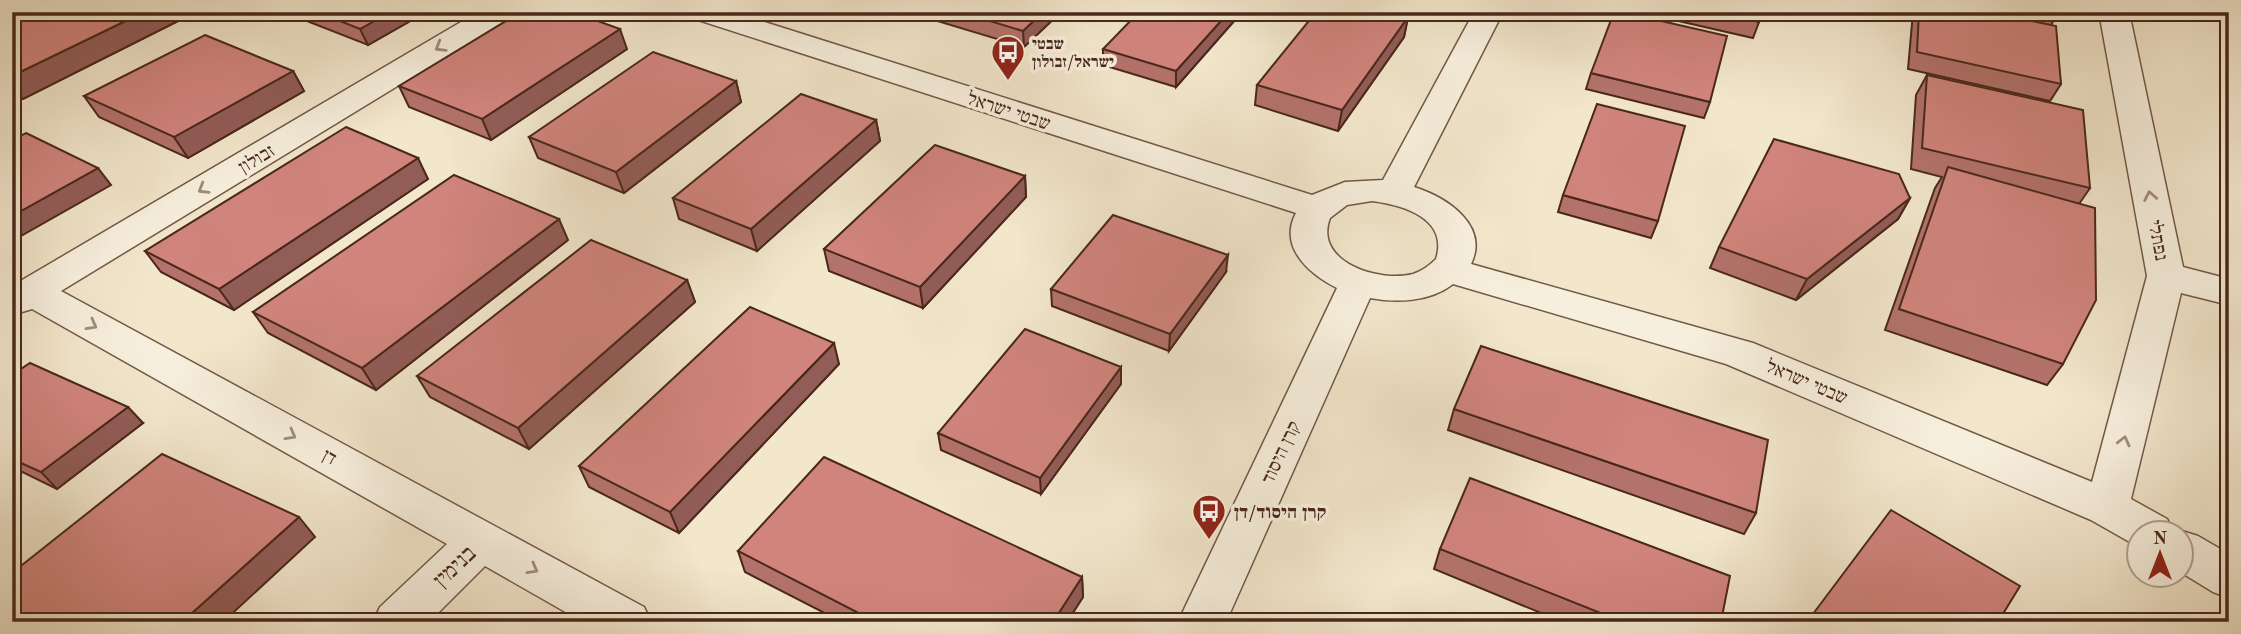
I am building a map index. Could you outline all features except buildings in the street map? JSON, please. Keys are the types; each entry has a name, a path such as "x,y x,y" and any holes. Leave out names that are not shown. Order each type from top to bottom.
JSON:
{"street":[{"name":"זבולון","path":"22,298 499,12"},
{"name":"שבטי ישראל","path":"702,12 1317,208"},
{"path":"1394,192 1489,12"},
{"name":"נפתלי","path":"2107,507 2166,276 2114,12"},
{"path":"1350,192 1394,192 1417,199 1436,210 1450,224 1457,240 1457,256 1447,270 1431,281 1409,288 1384,288 1358,283 1321,262 1311,248 1307,234 1309,220 1317,208 1331,198 1350,192"},
{"name":"שבטי ישראל","path":"1447,270 1739,352 2107,507 2126,518"},
{"path":"2166,276 2229,292"},
{"name":"קרן היסוד","path":"1202,622 1358,283"},
{"name":"דן","path":"22,298 481,540 627,622"},
{"name":"בנימין","path":"397,622 481,540"},
{"path":"2196,558 2229,578"}],"place":[{"name":"שבטי ישראל/זבולון","path":"1008,82"},
{"name":"קרן היסוד/דן","path":"1209,541"}]}
